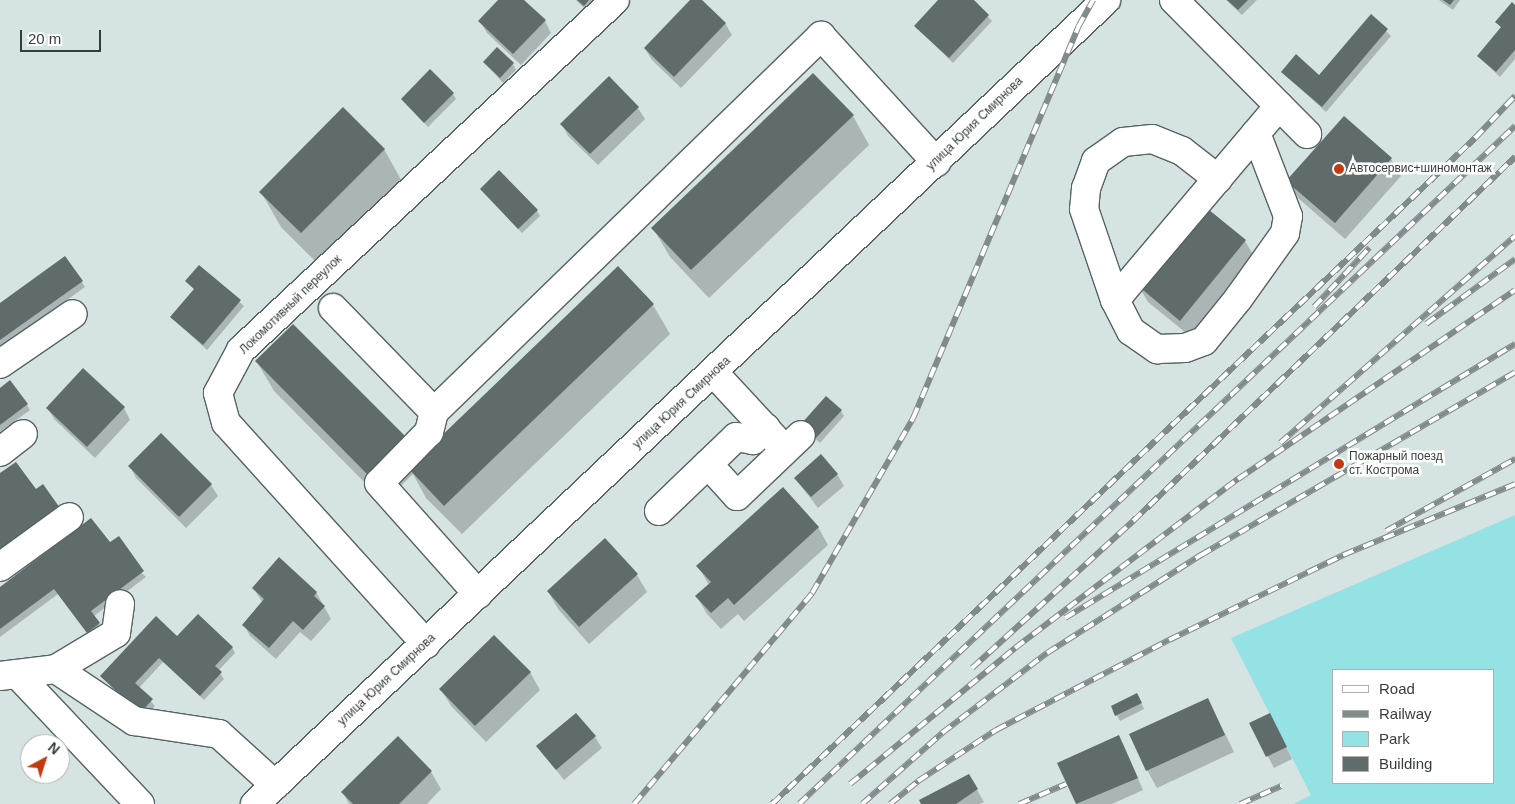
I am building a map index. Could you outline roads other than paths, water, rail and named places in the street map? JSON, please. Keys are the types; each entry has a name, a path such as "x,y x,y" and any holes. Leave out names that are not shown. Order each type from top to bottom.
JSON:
{"main road":[{"name":"Локомотивный переулок","path":"426,644 226,423 218,393 241,350 615,0"},
{"name":"улица Юрия Смирнова","path":"255,804 1106,0"},
{"path":"1174,0 1307,134"},
{"path":"478,594 379,483 429,432 434,412 821,36 936,162"},
{"path":"1115,300 1279,106"},
{"path":"1218,179 1182,151 1152,139 1123,142 1096,161 1086,188 1084,209 1115,300 1131,331 1157,349 1185,348 1204,341 1238,300 1285,233 1288,216 1256,133"},
{"path":"333,308 434,412"},
{"path":"0,364 73,314"},
{"path":"708,464 738,496 793,442 766,428 714,372"},
{"path":"659,511 736,437 753,440 766,428"},
{"path":"0,452 23,434"},
{"path":"0,567 69,517"},
{"path":"8,675 56,669 116,633 120,604"},
{"path":"56,669 134,721 219,734 275,785"},
{"path":"8,675 140,804"}],"railway":[{"path":"634,804 812,593 913,418 1078,27 1093,0"},
{"path":"772,804 1475,138 1515,96"},
{"path":"799,804 1515,126"},
{"path":"972,668 1133,521 1515,157"},
{"path":"1280,443 1515,236"},
{"path":"1314,307 1369,248"},
{"path":"1426,324 1515,259"},
{"path":"850,784 1015,648 1238,479 1515,290"},
{"path":"1065,618 1515,344"},
{"path":"862,804 942,733 1047,653 1201,555 1515,372"},
{"path":"1386,531 1515,459"},
{"path":"890,804 918,781 996,730 1169,640 1343,555 1515,484"},
{"path":"1019,804 1066,784"},
{"path":"1240,804 1281,786"}],"place":[{"name":"Автосервис+шиномонтаж","path":"1339,169"},
{"name":"Пожарный поезд ст. Кострома","path":"1339,464"}]}
